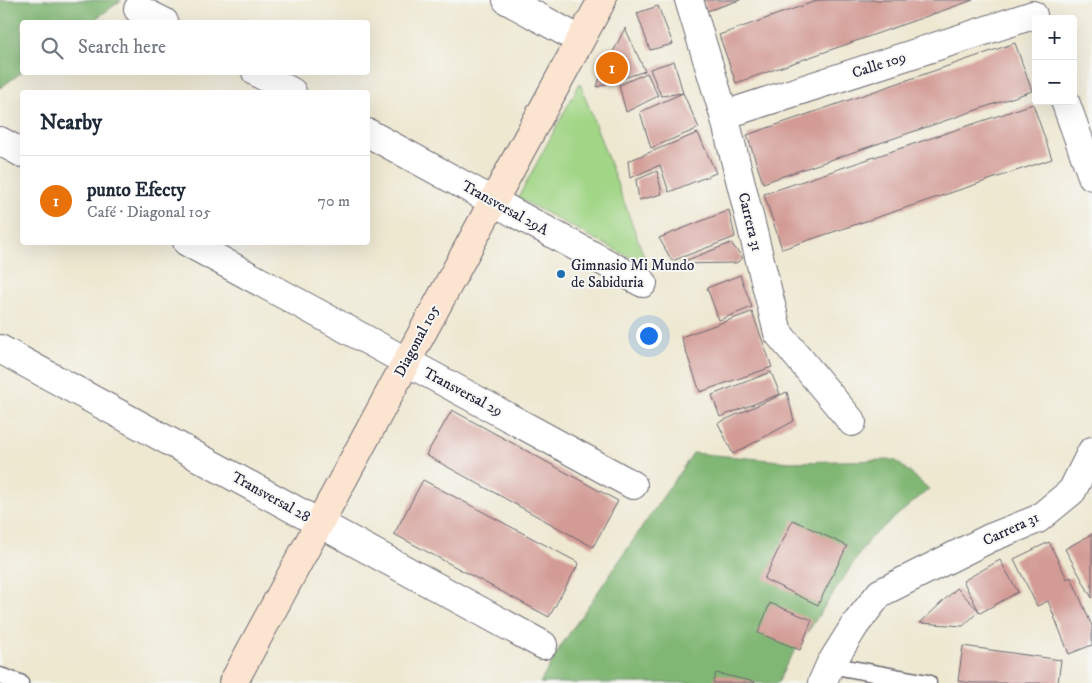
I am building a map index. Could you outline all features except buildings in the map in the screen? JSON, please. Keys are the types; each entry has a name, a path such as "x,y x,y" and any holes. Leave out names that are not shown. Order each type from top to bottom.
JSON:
{"main road":[{"name":"Diagonal 105","path":"235,682 492,201 602,0"}],"street":[{"path":"507,0 580,40"},
{"name":"Carrera 31","path":"689,0 724,115 778,333 852,422"},
{"path":"138,9 160,20"},
{"name":"Calle 109","path":"724,115 1033,12"},
{"path":"261,75 288,90"},
{"path":"1066,105 1092,176"},
{"name":"Transversal 29A","path":"370,134 643,283"},
{"path":"0,141 20,152"},
{"name":"Transversal 29","path":"192,245 633,485"},
{"name":"Transversal 28","path":"0,349 543,645"},
{"name":"Carrera 31","path":"826,674 854,625 880,593 990,538 1038,519 1072,491 1092,451"}],"lane":[{"path":"826,674 928,683"},
{"path":"0,676 20,683"}],"green space":[{"path":"0,0 122,0 94,20 20,20 20,73 0,88"},
{"path":"580,83 648,267 518,198"},
{"path":"693,453 791,462 895,460 929,489 870,538 787,663 778,683 540,683 560,647"}],"place":[{"name":"punto Efecty","path":"612,68"},
{"name":"Gimnasio Mi Mundo de Sabiduria","path":"561,274"}]}
